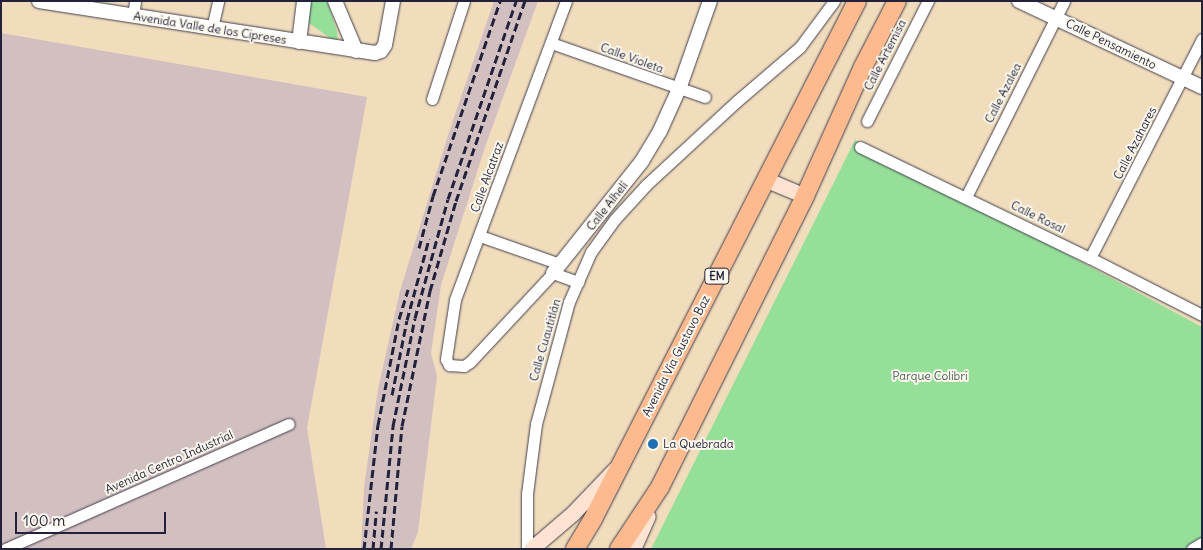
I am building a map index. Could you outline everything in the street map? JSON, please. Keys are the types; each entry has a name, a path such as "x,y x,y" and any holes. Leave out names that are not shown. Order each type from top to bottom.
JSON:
{"main road":[{"name":"Avenida Vía Gustavo Baz","path":"575,549 593,519 857,1"},
{"path":"633,549 660,487 805,196 862,67 897,1"},
{"path":"767,180 805,196"},
{"path":"529,549 573,513 620,465"},
{"path":"620,549 660,487"}],"street":[{"path":"133,16 135,1"},
{"path":"212,28 218,1"},
{"path":"299,42 304,1"},
{"path":"335,1 356,51"},
{"name":"Avenida Valle de los Cipreses","path":"46,2 375,53 381,51 384,45 393,1"},
{"path":"432,99 464,1"},
{"name":"Calle Alcatraz","path":"449,365 446,359 455,300 566,1"},
{"name":"Calle Alhelí","path":"449,365 464,366 470,362 557,269 642,161 660,131 679,89 710,1"},
{"name":"Calle Cuautitlán","path":"529,549 527,494 536,424 569,302 592,252 627,206 646,185 737,101 800,47 834,1"},
{"name":"Calle Artemisa","path":"867,121 928,1"},
{"name":"Calle Pensamiento","path":"1020,1 1202,87"},
{"name":"Calle Azalea","path":"966,197 1064,1"},
{"name":"Calle Azahares","path":"1090,258 1202,40"},
{"name":"Calle Violeta","path":"551,43 705,97"},
{"name":"Calle Rosal","path":"860,147 966,197 1202,315"},
{"path":"480,236 557,269 578,282"},
{"name":"Avenida Centro Industrial","path":"5,549 289,424"},
{"path":"1192,549 1202,543"}],"shaded area":[{"path":"494,1 538,1 485,147 441,285 431,353 437,376 418,532 411,549 361,549 364,487 378,389 400,291 449,132"},
{"path":"1,33 367,97 307,428 326,549 1,549"}],"green space":[{"path":"309,1 327,1 337,31 338,44 305,20"},
{"name":"Parque Colibri","path":"855,140 1202,327 1202,541 1187,549 651,549"}],"railway":[{"path":"419,248 433,196 500,1"},
{"path":"381,549 393,426 415,318 448,199 516,1"},
{"path":"391,549 402,426 430,291 456,201 525,1"},
{"path":"392,395 407,320 429,239"},
{"path":"364,549 378,425 399,319 408,289"},
{"path":"373,549 376,511"}],"place":[{"name":"La Quebrada","path":"653,444"}]}
